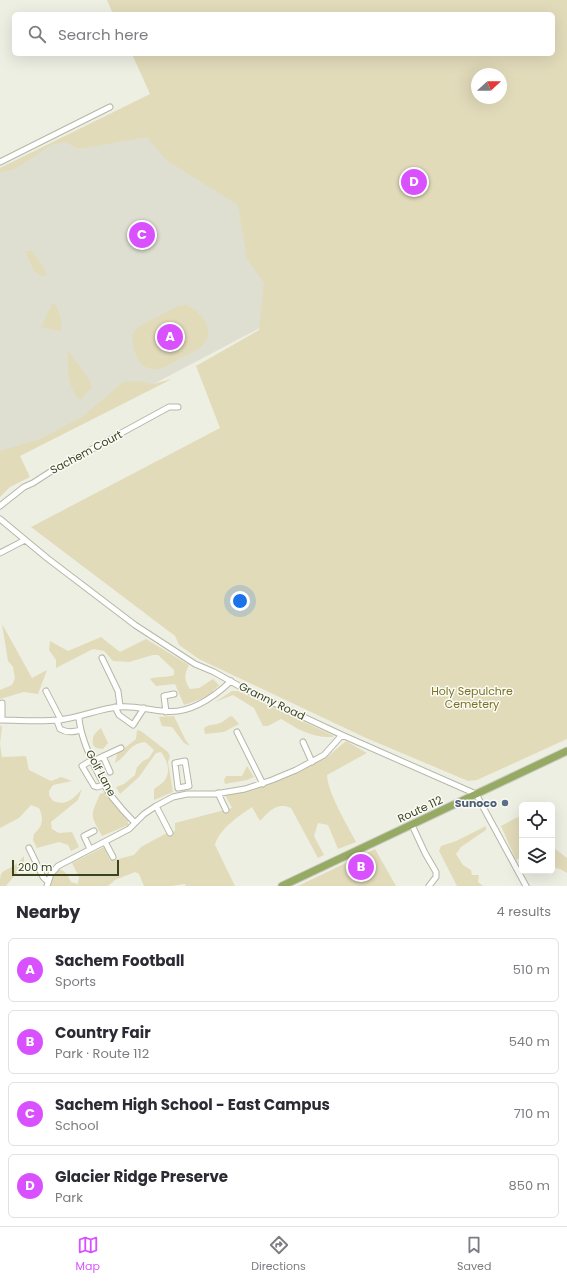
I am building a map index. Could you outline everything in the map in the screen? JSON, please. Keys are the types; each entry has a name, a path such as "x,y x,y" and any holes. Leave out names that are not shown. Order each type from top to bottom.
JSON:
{"main road":[{"name":"Route 112","path":"282,886 567,751"}],"street":[{"path":"0,162 110,107"},
{"name":"Sachem Court","path":"0,506 24,487 50,472 170,407 178,407"},
{"name":"Granny Road","path":"0,519 135,625 195,664 214,672 248,691 342,735 476,794"},
{"path":"0,553 25,540"},
{"path":"102,658 118,691 119,715 133,725 144,708"},
{"path":"2,703 1,720 59,720 79,717 118,707 144,708 166,712 185,709 202,703 217,695 231,682"},
{"path":"46,691 59,720 60,729 71,732 81,730"},
{"path":"166,712 164,696 174,694"},
{"name":"Golf Lane","path":"79,717 81,730 92,760 104,785 135,823"},
{"path":"237,732 263,784"},
{"path":"48,884 52,874 58,866 129,829 156,806 173,797 218,793 245,789 263,784 324,755 342,735"},
{"path":"303,742 312,762"},
{"path":"104,785 97,787 94,786 82,766 92,760 121,748"},
{"path":"103,756 110,772"},
{"path":"178,788 189,786 185,762 175,763 178,788 179,796"},
{"path":"218,793 226,810"},
{"path":"476,794 526,886"},
{"path":"156,806 170,833"},
{"path":"412,824 425,853 436,872 436,877 429,886"},
{"path":"90,849 84,836 94,830"},
{"path":"106,842 113,857"},
{"path":"29,848 48,884"}],"shaded area":[{"path":"212,66 311,301 0,465 0,168"}],"green space":[{"name":"Holy Sepulchre Cemetery","path":"107,0 567,0 567,739 477,780 468,781 366,738 199,659 179,645 175,636 31,527 220,428 196,366 259,330 264,283 247,259 238,205 166,160 147,137 85,148 76,148 66,142 53,144 15,169 0,172 0,168 150,94 133,56 555,56 555,12 112,12"},
{"path":"25,251 32,251 47,275 40,276 34,271"},
{"path":"52,304 56,305 59,311 61,331 41,327"},
{"path":"186,305 195,310 204,319 208,330 208,336 204,344 195,351 160,369 152,369 142,365 136,356 132,335 138,327 178,306"},
{"path":"68,350 90,381 92,387 80,400 72,389 70,383 68,370"},
{"path":"172,379 20,456 30,477 10,487 0,497 0,451 40,439 82,417 123,382 138,381 153,384"},
{"path":"2,624 32,678 47,670 38,694 24,692 0,699 0,690 12,685 15,678 13,667 8,661"},
{"path":"101,637 120,652 146,639 189,665 185,677 190,689 199,688 213,679 219,685 207,697 184,705 175,684 156,686 150,679 174,675 174,670 158,655 129,662 113,661 104,651 93,649 56,668 56,660 49,650 50,641 68,651"},
{"path":"232,691 238,691 334,736 324,737 311,734 281,719 268,726 263,726 254,708 233,695 215,702"},
{"path":"174,716 190,746 184,743 172,727 162,726 159,717"},
{"path":"232,716 239,724 224,732 205,734 204,728 220,723"},
{"path":"0,725 2,727 0,744"},
{"path":"101,728 108,743 103,749 96,748 93,745 94,735"},
{"path":"137,730 141,731 168,752 170,756 168,762 173,792 154,800 154,789 165,780 168,773 165,758 161,752 156,753 139,777 120,794 116,787 124,784 135,775 137,767 149,758 154,750 145,742 139,743 131,748 115,763 117,754 136,739"},
{"path":"346,741 367,753 327,775 334,800 356,842 338,849 328,825 318,823 314,836 324,855 318,858 291,808 281,806 274,808 260,821 252,807 225,828 217,839 215,845 235,886 186,886 185,884 171,886 144,886 139,874 135,872 115,880 108,886 51,886 52,879 59,869 65,872 71,882 78,884 79,877 72,863 104,847 110,860 134,855 141,847 165,834 175,831 175,823 232,808 224,793 248,791 290,774 327,757"},
{"path":"0,744 2,757 26,756 29,770 51,781 61,777 72,781 53,785 49,791 49,795 53,801 62,803 69,801 82,789 78,800 51,822 52,829 59,833 72,832 79,847 71,851 68,845 59,842 37,848 33,840 34,834 41,825 42,816 39,808 31,805 19,818 0,828"},
{"path":"247,766 254,777 247,780 225,784 224,780 226,776 242,776"},
{"path":"105,792 128,821 128,825 102,836 93,819 93,812 100,794"},
{"path":"519,817 519,858 516,860 501,826"},
{"path":"486,826 486,830 461,847 456,854 463,865 471,870 472,875 479,875 478,882 483,886 457,886 439,851 441,846 456,841"},
{"path":"375,849 396,886 298,886"},
{"path":"555,849 567,858 567,873 555,868"},
{"path":"24,856 24,864 6,886 0,886 1,874 16,864"}],"place":[{"name":"Glacier Ridge Preserve","path":"414,182"},
{"name":"Sachem High School - East Campus","path":"142,235"},
{"name":"Sachem Football","path":"170,337"},
{"name":"Sunoco","path":"505,803"},
{"name":"Country Fair","path":"361,867"}]}
